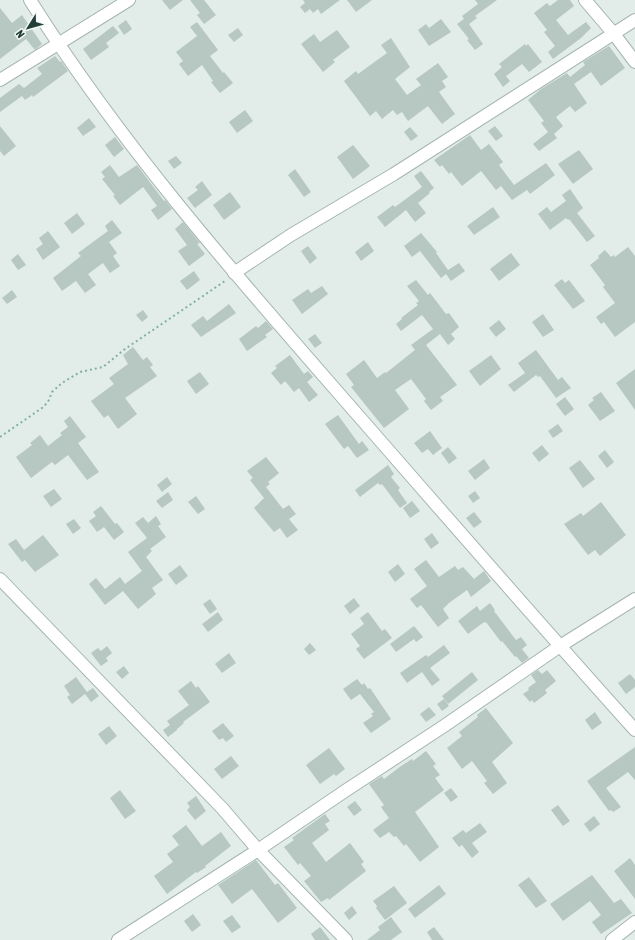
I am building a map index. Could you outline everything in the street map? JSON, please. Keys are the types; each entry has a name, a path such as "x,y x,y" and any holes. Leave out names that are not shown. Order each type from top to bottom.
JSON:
{"street":[{"path":"30,0 58,44 143,160 234,273 635,730"},
{"path":"0,80 129,0"},
{"path":"584,0 614,34 635,62"},
{"path":"234,273 291,234 394,174 635,20"},
{"path":"0,579 216,803 258,850 346,940"},
{"path":"118,940 258,850 444,726 560,646 635,599"},
{"path":"612,940 635,922"}],"path":[{"path":"0,437 42,408 48,402 52,392 62,383 80,372 103,367 125,349 225,281 234,273"}],"building":[{"path":"162,0 183,0 170,10"},
{"path":"190,0 204,0 216,15 204,24 197,15 200,13"},
{"path":"303,0 340,0 321,14 318,9 313,13 310,9 305,13 300,7 305,3"},
{"path":"347,0 372,0 356,12"},
{"path":"475,0 497,0 475,16 477,18 469,24 483,44 475,50 467,40 469,39 457,24 464,19 462,16 478,4"},
{"path":"558,0 570,0 574,6 556,20 568,35 586,22 591,28 581,38 553,59 548,52 555,46 544,32 547,30 534,13 547,3 550,6"},
{"path":"0,8 12,23 22,15 42,44 35,50 26,39 0,59"},
{"path":"441,19 451,32 429,46 418,30 426,24 429,28"},
{"path":"126,20 132,29 124,35 118,26"},
{"path":"197,22 218,50 210,56 233,83 220,93 211,82 213,81 202,65 188,76 179,64 183,61 176,52 197,36 190,27"},
{"path":"113,26 119,33 106,43 109,47 91,60 83,49"},
{"path":"238,28 243,35 234,42 228,35"},
{"path":"337,30 350,47 333,60 335,62 323,72 301,44 314,34 320,42"},
{"path":"391,38 410,67 395,79 407,95 421,85 416,79 438,63 448,77 442,81 446,87 439,92 455,114 442,124 428,106 408,121 402,112 397,115 393,110 382,119 376,111 370,116 344,81 356,71 358,74 387,53 381,45"},
{"path":"525,44 526,46 528,44 542,62 529,72 522,64 506,76 510,81 503,87 494,74 502,67 499,64"},
{"path":"609,46 625,68 601,86 591,72 574,84 587,103 575,112 570,106 556,117 563,126 554,134 557,138 539,151 533,144 548,132 541,123 544,121 528,100 541,89 567,73 570,77 585,65 583,62"},
{"path":"55,56 60,62 61,61 68,71 33,97 32,95 25,100 22,96 0,112 0,98 19,84 24,88 42,74 37,68"},
{"path":"245,110 253,121 237,133 229,122"},
{"path":"89,118 96,127 83,136 77,128"},
{"path":"0,126 16,146 4,156 0,151"},
{"path":"495,126 503,136 496,141 488,131"},
{"path":"410,127 418,136 411,141 404,132"},
{"path":"470,135 481,150 489,144 503,162 499,165 514,185 546,163 555,175 530,194 527,190 512,200 501,186 496,190 481,171 462,186 451,172 449,174 442,165 440,167 434,160"},
{"path":"115,137 124,149 114,157 105,145"},
{"path":"353,145 370,166 353,179 337,157"},
{"path":"579,150 593,169 573,184 558,164"},
{"path":"176,156 182,163 174,169 168,161"},
{"path":"110,165 119,177 137,165 164,201 165,200 172,209 158,220 151,210 157,206 143,187 120,205 113,196 115,195 102,179 105,177 101,172"},
{"path":"295,169 311,192 304,197 288,175"},
{"path":"421,171 434,188 418,203 426,213 415,222 406,210 385,227 377,217 393,205 395,207 422,187 414,176"},
{"path":"202,181 212,195 195,208 187,198 198,190 195,187"},
{"path":"570,189 583,208 577,213 595,236 587,242 569,219 568,220 566,218 550,230 538,214 547,207 551,212 566,201 562,195"},
{"path":"230,192 241,207 224,220 213,205"},
{"path":"493,207 500,217 474,235 467,226"},
{"path":"77,213 85,224 72,234 64,223"},
{"path":"112,220 122,233 109,242 117,253 113,256 120,266 110,273 103,263 88,274 96,285 85,293 76,281 62,291 53,278 81,256 78,253 108,231 105,226"},
{"path":"183,222 200,243 197,244 205,254 189,266 178,251 187,245 175,229"},
{"path":"48,231 60,247 43,260 36,249 43,244 39,238"},
{"path":"421,233 437,252 436,253 448,270 459,263 465,271 451,281 446,274 441,278 420,251 412,257 404,246"},
{"path":"368,242 374,251 361,261 355,252"},
{"path":"308,246 317,258 310,264 301,251"},
{"path":"628,247 635,256 635,322 615,337 604,322 601,324 596,317 615,303 603,287 605,285 590,265 599,258 598,256 605,250 611,257 614,255 615,257"},
{"path":"511,253 520,265 499,281 490,269"},
{"path":"18,254 26,265 18,270 11,260"},
{"path":"194,271 200,280 187,290 180,281"},
{"path":"562,279 565,283 569,280 585,301 573,309 554,285"},
{"path":"416,280 428,295 430,293 446,314 449,313 459,327 451,334 455,339 448,345 440,334 426,345 457,385 440,397 443,401 431,410 424,401 426,399 411,379 395,390 409,409 384,428 351,387 354,385 346,374 364,360 377,378 385,372 386,373 415,350 411,345 433,329 422,315 401,331 396,324 402,319 401,318 418,305 416,303 419,301 407,286"},
{"path":"322,286 328,294 302,314 292,300 308,289 311,293"},
{"path":"12,290 17,297 7,304 2,298"},
{"path":"229,304 236,313 201,337 191,325 203,316 207,321"},
{"path":"143,310 148,317 142,322 136,315"},
{"path":"543,314 554,330 543,337 532,322"},
{"path":"499,320 506,329 496,337 489,328"},
{"path":"266,321 273,329 265,335 267,337 247,351 239,339 256,326 258,328"},
{"path":"315,334 322,343 315,348 308,339"},
{"path":"133,347 143,360 147,357 153,365 150,367 157,376 125,398 137,414 118,429 108,415 104,418 91,401 114,384 109,378 128,364 123,355"},
{"path":"536,350 558,380 562,377 571,388 556,398 540,376 538,377 536,375 514,392 508,385 525,373 518,363"},
{"path":"290,355 304,374 308,371 313,377 307,382 318,395 309,402 299,388 294,392 285,381 281,385 271,373 277,368 275,366"},
{"path":"491,355 501,369 480,386 469,371"},
{"path":"635,369 635,410 616,383"},
{"path":"200,372 209,384 196,394 187,381"},
{"path":"601,392 615,411 600,421 588,405 594,400 592,398"},
{"path":"565,397 574,409 565,416 556,404"},
{"path":"338,415 359,444 362,441 369,450 357,458 348,446 344,449 325,424"},
{"path":"70,416 86,437 78,443 99,472 87,480 68,455 55,465 52,462 31,478 16,457 32,445 30,443 40,435 48,446 62,435 60,433 68,427 64,421"},
{"path":"558,424 563,431 553,438 548,431"},
{"path":"430,431 442,448 433,455 428,449 422,453 414,443"},
{"path":"542,445 549,454 539,462 532,453"},
{"path":"448,447 457,458 449,464 441,453"},
{"path":"605,450 614,462 607,468 598,456"},
{"path":"266,457 279,473 268,482 270,484 266,487 283,509 289,505 296,514 289,519 298,530 287,538 280,528 274,532 254,508 264,498 250,480 253,478 247,471"},
{"path":"484,459 490,468 475,480 468,471"},
{"path":"580,460 595,479 583,488 569,468"},
{"path":"388,465 394,474 391,477 400,488 398,490 407,503 400,508 382,484 380,485 378,483 360,497 355,490"},
{"path":"167,477 172,484 162,492 157,485"},
{"path":"54,489 62,499 51,507 43,496"},
{"path":"475,491 480,498 473,503 468,496"},
{"path":"168,492 173,500 162,508 156,501"},
{"path":"196,496 205,509 198,514 188,502"},
{"path":"412,501 420,511 410,518 403,508"},
{"path":"601,502 626,535 600,556 595,550 588,555 564,524 581,513 583,516"},
{"path":"101,506 115,524 117,523 124,532 114,540 104,527 97,532 89,521 96,516 93,512"},
{"path":"474,512 482,522 474,528 466,518"},
{"path":"156,516 161,524 158,526 166,537 150,549 152,551 146,557 163,580 152,588 156,594 138,609 123,591 105,605 89,584 96,578 105,589 120,577 125,584 142,571 128,552 147,538 135,523 143,517 148,523"},
{"path":"74,519 81,528 73,534 66,524"},
{"path":"432,533 439,543 431,549 424,539"},
{"path":"43,535 59,555 35,572 25,560 22,562 8,544 16,539 24,550"},
{"path":"426,560 439,577 455,566 458,570 463,567 474,579 484,571 491,581 471,597 467,590 449,603 443,609 449,618 438,627 421,605 417,608 410,599 427,586 414,569"},
{"path":"398,564 405,574 395,582 388,572"},
{"path":"180,565 188,576 176,585 168,574"},
{"path":"354,598 360,606 350,614 344,606"},
{"path":"210,599 217,609 210,614 203,604"},
{"path":"490,603 495,610 494,611 516,640 521,637 527,645 522,649 529,658 522,663 502,641 501,642 486,622 468,634 458,621 477,606 480,611"},
{"path":"218,612 223,620 208,632 202,624"},
{"path":"368,612 382,631 385,629 392,638 364,659 356,649 360,646 351,634 364,624 360,618"},
{"path":"414,626 423,637 416,642 414,639 396,652 390,644"},
{"path":"310,643 316,650 309,655 304,649"},
{"path":"444,645 450,653 430,668 440,680 432,686 422,672 407,683 400,673 426,655 428,657"},
{"path":"107,646 112,653 106,658 108,661 101,666 91,653 98,648 101,651"},
{"path":"229,653 236,663 222,673 215,664"},
{"path":"124,666 129,673 122,679 116,672"},
{"path":"538,670 542,674 547,670 556,681 545,690 547,693 534,703 532,700 530,702 523,694 536,682 531,675"},
{"path":"472,672 478,680 448,704 442,696"},
{"path":"630,674 635,680 635,687 626,694 618,683"},
{"path":"76,677 87,692 93,688 99,696 91,702 85,694 72,704 67,697 70,695 64,686"},
{"path":"357,679 362,685 364,683 368,689 370,688 391,719 371,733 363,723 373,716 371,714 374,712 360,694 351,700 343,689"},
{"path":"191,681 196,688 198,686 210,702 183,722 184,723 177,730 168,737 163,730 170,725 167,721 189,705 178,691"},
{"path":"444,699 449,706 442,711 437,704"},
{"path":"429,707 436,715 426,722 420,714"},
{"path":"486,708 513,743 492,762 507,783 493,794 484,783 487,781 472,761 462,769 447,748 462,736 459,732 478,717 477,715"},
{"path":"595,712 602,723 592,730 585,720"},
{"path":"223,723 234,736 226,742 223,738 219,740 212,731"},
{"path":"109,726 117,736 106,745 98,734"},
{"path":"635,747 635,780 628,772 606,788 621,807 613,812 611,810 609,811 587,781"},
{"path":"329,748 345,769 336,776 334,774 320,784 306,765"},
{"path":"426,751 436,764 433,766 440,775 435,778 444,790 415,812 439,847 420,862 406,844 404,846 396,836 394,837 389,832 380,838 373,830 389,818 381,807 384,805 369,784 382,776 384,779 401,766 412,759 413,761"},
{"path":"231,756 239,766 222,779 214,769"},
{"path":"451,788 458,797 451,802 444,793"},
{"path":"120,790 136,811 125,819 110,798"},
{"path":"196,796 206,811 195,820 187,810 190,807 187,803"},
{"path":"355,801 362,810 354,816 347,807"},
{"path":"558,805 570,821 563,826 551,810"},
{"path":"325,814 330,821 325,824 329,830 312,843 326,862 350,843 364,862 361,864 366,871 329,900 328,898 321,902 304,881 311,876 300,863 298,865 284,847 294,840 292,838"},
{"path":"594,816 600,824 590,832 584,824"},
{"path":"480,823 487,832 472,843 479,852 472,858 462,845 459,847 452,838 463,830 466,833"},
{"path":"186,825 202,846 221,832 231,846 205,866 206,867 197,873 196,872 167,894 154,876 173,862 167,854 179,845 172,836"},
{"path":"630,858 635,865 635,899 614,871"},
{"path":"256,860 275,885 278,883 297,908 278,923 252,889 232,904 218,885"},
{"path":"592,875 614,903 621,899 632,913 601,934 592,922 601,915 590,901 563,921 550,904"},
{"path":"529,877 547,901 536,908 518,885"},
{"path":"439,885 446,894 415,918 408,909"},
{"path":"394,886 407,903 385,920 376,908 377,906 373,901"},
{"path":"352,906 357,913 349,920 344,913"},
{"path":"193,914 201,925 192,932 184,921"},
{"path":"232,915 241,927 232,933 223,921"},
{"path":"391,917 402,932 391,940 367,940 380,930 378,927"},
{"path":"320,927 330,940 315,940 311,934"},
{"path":"434,927 444,940 432,940 427,932"}]}
